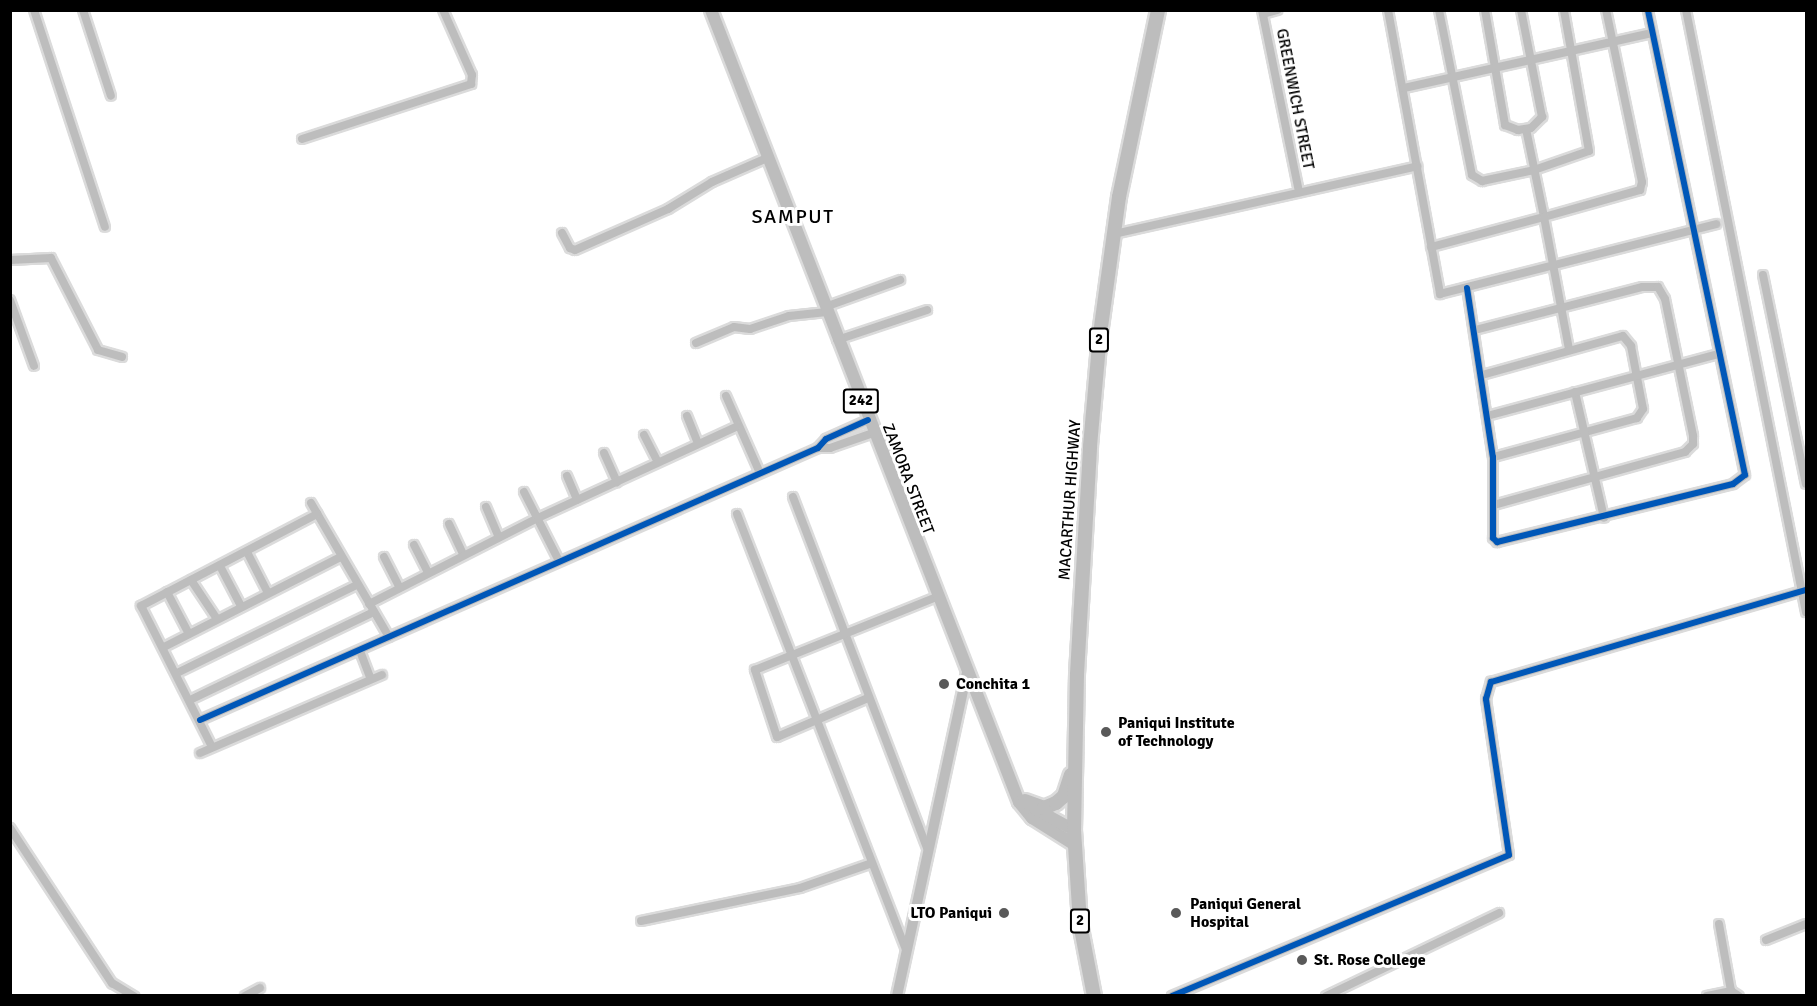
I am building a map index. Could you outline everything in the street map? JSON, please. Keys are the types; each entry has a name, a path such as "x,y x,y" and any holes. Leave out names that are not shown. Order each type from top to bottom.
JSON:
{"highway":[{"name":"MACARTHUR HIGHWAY","path":"1094,996 1080,923 1074,830 1080,599 1093,410 1114,234 1158,10"},
{"path":"1023,804 1044,808 1060,801 1067,789 1076,752"}],"main road":[{"name":"ZAMORA STREET","path":"711,10 937,597 1016,789 1023,804 1075,845"},
{"name":"ZAMORA STREET","path":"1023,804 1074,830"}],"street":[{"path":"34,10 105,227"},
{"path":"83,10 111,96"},
{"path":"302,140 471,84 472,75 442,10"},
{"path":"1262,12 1277,10"},
{"path":"1388,10 1404,88 1438,292 1467,288 1716,224"},
{"path":"1439,10 1474,178 1482,181 1534,170 1590,150 1564,10"},
{"path":"1485,10 1493,67 1505,124 1514,130 1526,129 1542,117 1521,10"},
{"path":"1431,247 1640,190 1642,182 1606,10"},
{"path":"1467,288 1493,457 1493,538 1503,543 1604,518 1733,484 1745,475 1648,10"},
{"path":"1686,10 1805,591 1806,612"},
{"name":"GREENWICH STREET","path":"1262,12 1299,192"},
{"path":"1404,88 1652,33"},
{"path":"1526,129 1559,309 1569,349"},
{"path":"562,233 570,248 575,250 668,210 712,182 767,158"},
{"path":"1114,234 1417,166"},
{"path":"10,260 51,258 98,350 122,357"},
{"path":"1763,275 1806,484"},
{"path":"696,343 734,327 750,329 789,316 826,310 900,280"},
{"path":"1474,330 1642,287 1658,287 1665,299 1693,436 1691,448 1494,505"},
{"path":"10,300 34,366"},
{"path":"837,340 927,310"},
{"path":"1482,375 1569,349 1623,336 1631,346 1642,416 1493,457"},
{"path":"1487,416 1677,363 1719,354"},
{"path":"1575,392 1604,518"},
{"path":"726,396 760,473"},
{"path":"687,416 698,443"},
{"path":"818,448 826,439 868,420"},
{"path":"190,700 371,608 399,587 463,554 738,426"},
{"path":"852,427 857,438"},
{"path":"200,720 818,448 830,448 873,433"},
{"path":"644,435 658,462"},
{"path":"604,453 617,482"},
{"path":"567,476 577,500"},
{"path":"524,492 559,561"},
{"path":"793,497 928,850"},
{"path":"311,503 389,637"},
{"path":"486,507 499,537"},
{"path":"212,747 164,647 141,606 317,514"},
{"path":"737,514 906,949"},
{"path":"449,524 463,554"},
{"path":"414,544 428,572"},
{"path":"247,552 268,593"},
{"path":"164,647 341,557"},
{"path":"384,557 399,587"},
{"path":"220,566 242,606"},
{"path":"191,580 217,619"},
{"path":"177,673 357,585"},
{"path":"1172,996 1509,855 1486,699 1491,681 1805,591"},
{"path":"167,592 189,634"},
{"path":"868,698 783,736 775,735 755,670 937,597"},
{"path":"360,651 371,679"},
{"path":"897,996 967,673"},
{"path":"200,753 382,675"},
{"path":"10,828 112,983 134,996"},
{"path":"641,921 800,888 872,863"},
{"path":"1326,996 1499,913"},
{"path":"1707,996 1735,993 1719,924"},
{"path":"1766,940 1806,924"},
{"path":"245,996 260,988"}],"cycle path":[{"path":"1467,288 1493,457 1493,538 1497,542 1733,484 1745,475 1648,10"},
{"path":"200,720 818,448 826,439 868,420"},
{"path":"1172,996 1509,855 1486,699 1491,682 1806,590"}],"place":[{"name":"Conchita 1","path":"944,684"},
{"name":"Paniqui Institute of Technology","path":"1106,732"},
{"name":"LTO Paniqui","path":"1004,913"},
{"name":"Paniqui General Hospital","path":"1176,913"},
{"name":"St. Rose College","path":"1302,960"}],"district":[{"name":"SAMPUT","path":"793,216"}]}
